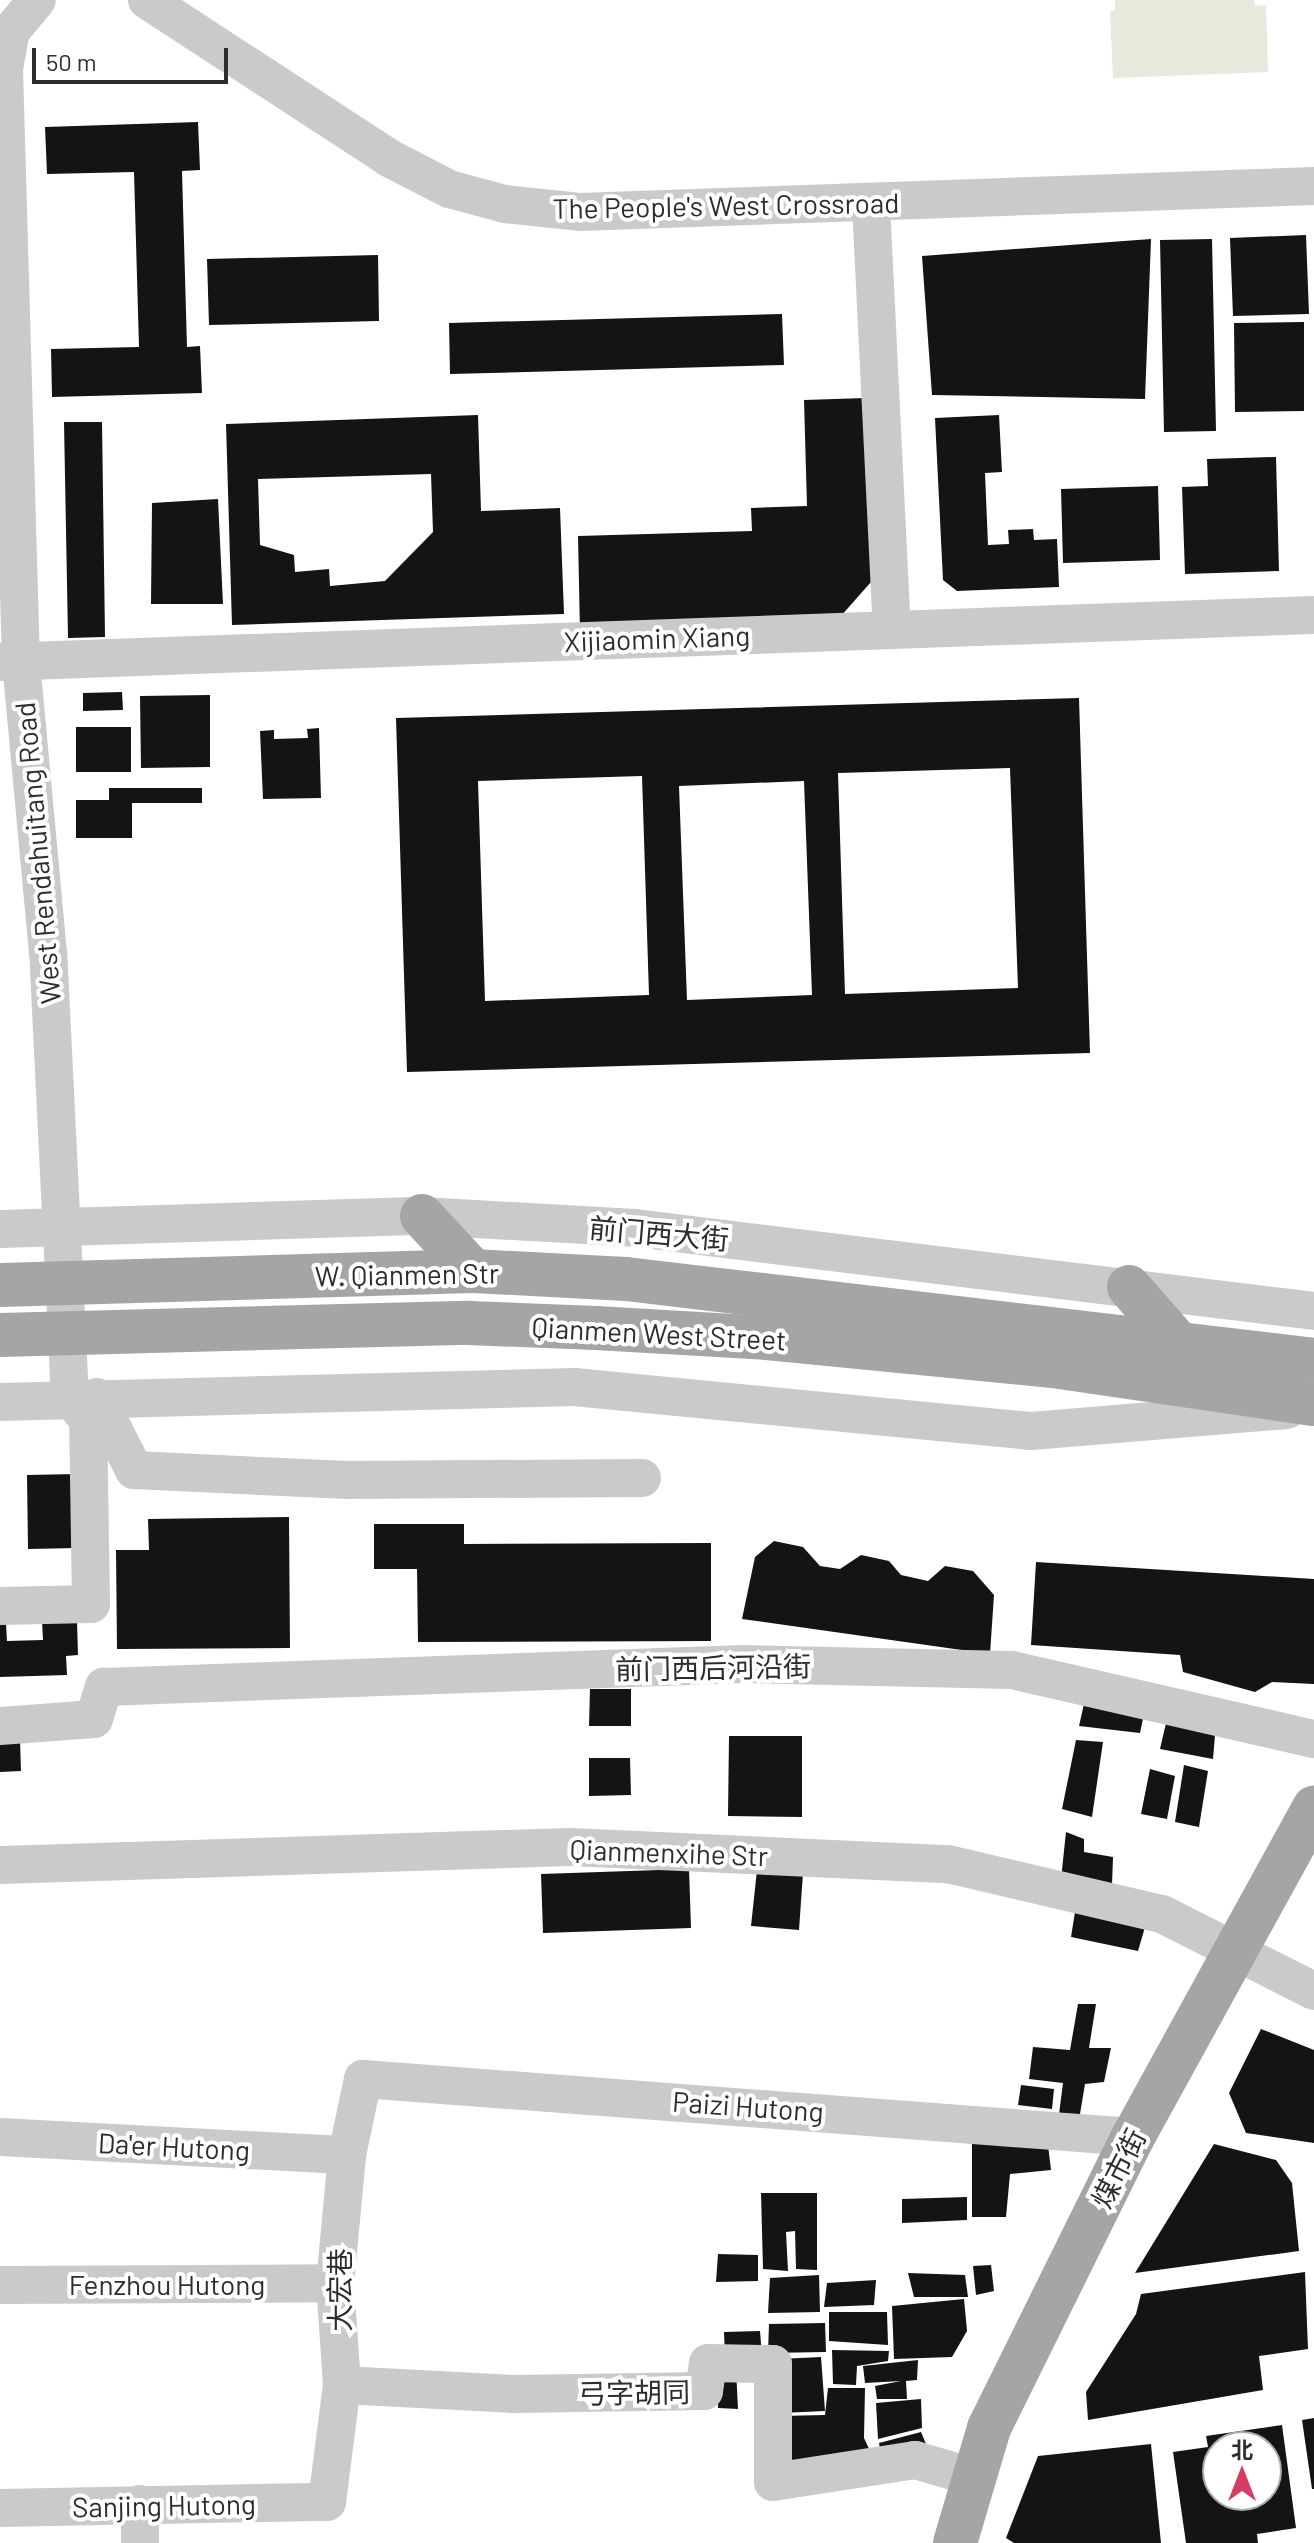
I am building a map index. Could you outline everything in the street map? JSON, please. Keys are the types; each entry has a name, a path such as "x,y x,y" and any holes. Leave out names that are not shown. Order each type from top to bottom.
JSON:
{"main road":[{"path":"422,1216 473,1271"},
{"name":"W. Qianmen Str","path":"0,1285 473,1271"},
{"name":"Qianmen West Street","path":"473,1271 626,1279 1314,1360"},
{"path":"1129,1287 1179,1344"},
{"name":"Qianmen West Street","path":"0,1335 468,1323 596,1328 767,1338 1053,1366 1314,1406"},
{"name":"煤市街","path":"955,2543 989,2428 1133,2137 1314,1808"}],"street":[{"name":"West Rendahuitang Road","path":"37,0 11,31 5,56 10,662 48,953 65,1332 84,1398"},
{"name":"The People's West Crossroad","path":"147,0 389,158 449,189 505,204 580,212 1314,186"},
{"path":"871,204 892,629"},
{"name":"Xijiaomin Xiang","path":"10,662 1314,615"},
{"name":"前门西大街","path":"0,1229 422,1216 635,1228 1314,1311"},
{"path":"0,1402 574,1387 1031,1431 1314,1406"},
{"path":"84,1398 134,1470 348,1480 642,1478"},
{"path":"0,1606 91,1604 88,1419 84,1398"},
{"name":"前门西后河沿街","path":"0,1726 94,1719 104,1687 744,1664 1012,1670 1314,1739"},
{"name":"Qianmenxihe Str","path":"0,1865 570,1847 948,1864 1162,1914 1234,1954 1314,1991"},
{"name":"Paizi Hutong","path":"363,2079 1133,2137"},
{"name":"大宏巷","path":"327,2502 342,2385 335,2283 347,2155 363,2079"},
{"name":"Da'er Hutong","path":"0,2137 347,2155"},
{"name":"Fenzhou Hutong","path":"0,2285 335,2283"},
{"name":"弓字胡同","path":"342,2385 515,2394 704,2391 708,2363 773,2364 773,2482 915,2460 974,2477"},
{"name":"Sanjing Hutong","path":"0,2508 327,2502"},
{"path":"140,2504 140,2543"}],"shaded area":[{"path":"1115,0 1254,0 1255,6 1266,5 1268,72 1113,78 1110,11 1115,11"}],"building":[{"path":"198,122 200,170 182,171 187,347 200,346 202,393 52,397 51,349 139,347 134,172 47,174 45,127"},
{"path":"1306,235 1309,314 1233,316 1230,238"},
{"path":"1151,239 1145,399 932,395 922,256"},
{"path":"1212,239 1216,431 1164,432 1160,240"},
{"path":"378,255 379,321 209,325 207,259"},
{"path":"782,314 784,365 450,374 449,323"},
{"path":"1304,322 1304,411 1235,412 1234,323"},
{"path":"865,398 871,582 833,625 580,633 578,536 752,531 751,508 807,506 804,400"},
{"path":"478,415 481,511 560,508 564,614 232,625 226,424","holes":["431,474 433,532 385,581 330,586 329,569 295,572 294,555 260,545 258,479"]},
{"path":"999,415 1002,472 985,473 988,545 1009,544 1008,530 1033,529 1034,540 1057,539 1059,587 957,591 943,580 935,418"},
{"path":"64,422 102,422 105,637 68,638"},
{"path":"1276,457 1279,571 1185,574 1182,487 1208,486 1207,459"},
{"path":"1158,486 1160,560 1063,563 1061,489"},
{"path":"218,499 223,604 151,604 152,503"},
{"path":"122,692 123,710 83,711 83,693"},
{"path":"210,695 210,767 141,768 140,696"},
{"path":"1079,698 1090,1053 407,1072 396,718","holes":["1010,768 1018,988 845,994 838,773","642,776 649,995 485,1001 478,781","804,781 812,995 687,1000 679,786"]},
{"path":"76,727 131,727 131,772 76,772"},
{"path":"319,728 321,798 263,799 260,731 274,730 274,739 308,738 307,729"},
{"path":"109,788 202,788 202,803 132,803 132,838 76,838 76,800 109,800"},
{"path":"77,1474 77,1548 28,1549 27,1475"},
{"path":"289,1517 290,1648 117,1649 116,1550 149,1550 148,1519"},
{"path":"374,1524 464,1524 464,1544 711,1543 711,1641 418,1642 417,1569 374,1569"},
{"path":"774,1541 803,1547 820,1566 840,1569 861,1555 889,1561 901,1575 928,1581 945,1566 973,1571 994,1595 990,1654 742,1619 755,1557"},
{"path":"1036,1562 1314,1579 1314,1684 1272,1682 1255,1692 1183,1672 1180,1655 1031,1645"},
{"path":"42,1621 77,1621 78,1655 66,1656 67,1675 0,1677 0,1624 6,1624 7,1641 43,1640"},
{"path":"590,1689 631,1689 631,1726 589,1726"},
{"path":"1084,1704 1144,1714 1140,1733 1079,1726"},
{"path":"1166,1723 1215,1735 1213,1759 1160,1749"},
{"path":"729,1736 802,1736 802,1817 728,1816"},
{"path":"20,1740 21,1771 0,1772 0,1741"},
{"path":"1076,1740 1103,1742 1092,1817 1062,1809"},
{"path":"589,1758 630,1758 631,1795 589,1796"},
{"path":"1184,1765 1208,1771 1199,1827 1175,1822"},
{"path":"1150,1769 1175,1776 1167,1819 1141,1814"},
{"path":"1066,1832 1084,1839 1084,1852 1113,1857 1112,1885 1061,1879"},
{"path":"689,1869 691,1928 543,1933 541,1874"},
{"path":"757,1870 803,1873 799,1930 751,1926"},
{"path":"1075,1912 1145,1927 1138,1951 1071,1937"},
{"path":"1078,2004 1096,2004 1089,2048 1111,2048 1104,2082 1085,2084 1080,2114 1059,2114 1063,2083 1029,2079 1033,2047 1070,2050"},
{"path":"1261,2029 1314,2050 1314,2143 1246,2133 1229,2093"},
{"path":"1021,2085 1054,2089 1052,2109 1018,2105"},
{"path":"972,2139 1048,2145 1051,2170 1010,2174 1006,2217 972,2217"},
{"path":"1214,2144 1276,2160 1292,2183 1299,2251 1135,2273"},
{"path":"761,2193 817,2193 817,2270 796,2269 795,2231 786,2232 788,2271 763,2269"},
{"path":"967,2197 967,2220 902,2223 902,2199"},
{"path":"718,2254 758,2255 758,2281 716,2282"},
{"path":"991,2265 994,2291 976,2295 973,2266"},
{"path":"1305,2272 1308,2349 1259,2356 1263,2390 1088,2420 1086,2392 1136,2314 1141,2294"},
{"path":"908,2273 965,2275 968,2297 914,2297"},
{"path":"819,2275 820,2312 768,2313 770,2278"},
{"path":"876,2280 874,2305 824,2307 827,2283"},
{"path":"964,2299 967,2331 952,2357 894,2359 892,2306"},
{"path":"829,2312 887,2312 888,2345 829,2341"},
{"path":"825,2323 826,2352 768,2353 769,2324"},
{"path":"760,2331 762,2356 725,2357 724,2332"},
{"path":"832,2350 889,2351 888,2361 857,2366 856,2385 833,2384"},
{"path":"821,2357 825,2411 781,2413 779,2359"},
{"path":"918,2360 917,2380 906,2381 907,2399 877,2399 875,2386 901,2381 865,2383 863,2366"},
{"path":"718,2367 736,2369 738,2409 718,2408"},
{"path":"828,2388 865,2388 864,2438 870,2451 780,2473 780,2416 825,2415"},
{"path":"921,2399 922,2428 878,2439 876,2403"},
{"path":"1314,2418 1314,2489 1312,2489 1302,2420"},
{"path":"1282,2425 1296,2528 1257,2534 1258,2543 1186,2543 1173,2452 1202,2448 1202,2511 1282,2511 1282,2431 1241,2431"},
{"path":"921,2432 926,2444 882,2461 879,2443"},
{"path":"1151,2444 1161,2543 1014,2543 1006,2538 1038,2456"}]}
